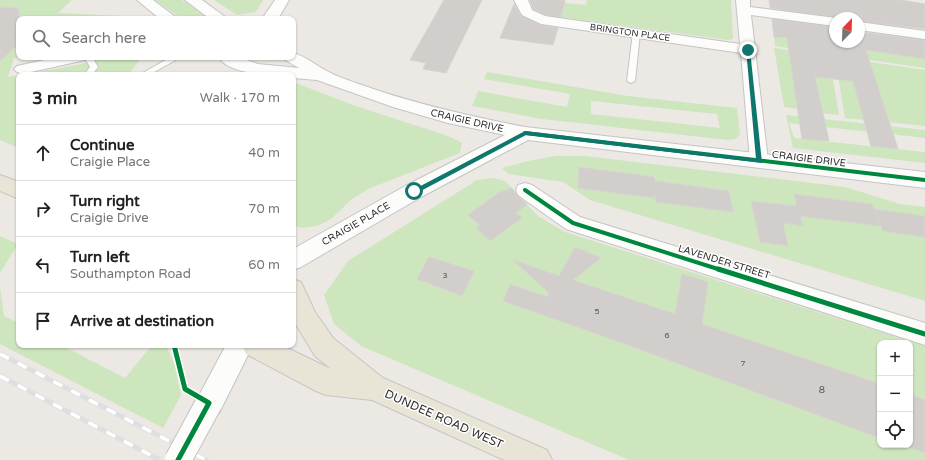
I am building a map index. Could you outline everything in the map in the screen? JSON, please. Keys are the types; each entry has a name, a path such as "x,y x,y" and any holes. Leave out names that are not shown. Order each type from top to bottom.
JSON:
{"main road":[{"path":"0,183 16,190"},
{"name":"DUNDEE ROAD WEST","path":"296,298 305,319 324,347 373,387 537,460"},
{"name":"DUNDEE ROAD WEST","path":"261,348 326,382 373,387"}],"street":[{"path":"144,0 162,16"},
{"path":"192,0 216,16"},
{"path":"272,16 282,0"},
{"name":"BRINGTON PLACE","path":"521,0 527,12 541,20 748,50"},
{"path":"760,161 743,5 829,21"},
{"path":"865,27 925,35"},
{"name":"CRAIGIE DRIVE","path":"296,59 323,76 397,104 463,122 525,133 925,180"},
{"path":"22,69 66,60"},
{"name":"CRAIGIE DRIVE","path":"230,60 236,64 290,72"},
{"name":"CRAIGIE DRIVE","path":"296,73 323,76"},
{"name":"CRAIGIE PLACE","path":"296,258 414,191 525,133"},
{"name":"LAVENDER STREET","path":"525,190 573,223 925,334"},
{"path":"178,460 238,348"}],"lane":[{"path":"631,81 636,34"},
{"path":"90,60 94,67 90,72"},
{"path":"149,72 171,60"}],"green space":[{"path":"0,0 72,0 58,13 122,16 16,16 16,58 14,58 8,77 16,76 16,147 0,140"},
{"path":"155,0 182,0 206,16 178,16"},
{"path":"214,0 263,0 256,12 237,15"},
{"path":"535,0 586,5 587,0 731,0 733,39 728,40 552,16"},
{"path":"774,37 829,45 829,48 850,48 925,59 925,68 775,46"},
{"path":"774,48 829,56 839,115 821,113 813,60 795,91 798,109 784,107"},
{"path":"835,57 849,59 861,111 885,115 870,62 925,70 925,126 845,118"},
{"path":"93,60 140,60 130,72 38,72 82,64"},
{"path":"487,72 628,96 737,108 740,134 736,139 728,140 542,119 472,106 478,91 567,107 570,94 484,79","holes":["591,101 717,114 720,128 591,114"]},
{"path":"296,83 353,105 451,137 462,143 460,153 368,189 352,199 331,219 317,226 303,228 296,227"},
{"path":"786,115 925,130 925,138 789,123 794,138 925,152 925,163 793,148"},
{"path":"556,156 585,156 845,187 900,204 925,207 925,301 590,200 563,182 509,174 502,168"},
{"path":"494,178 505,181 538,216 565,232 906,340 877,340 877,448 913,448 913,342 925,346 925,460 629,460 361,346 334,324 324,295 348,261 477,180"},
{"path":"0,236 16,243 16,247 0,273"},
{"path":"0,287 4,316 16,322 16,348 67,348 125,378 150,348 167,348 175,366 181,395 163,428 0,344"}],"building":[{"path":"444,0 482,0 446,73 423,69 426,63 410,60"},
{"path":"530,0 565,0 561,17 545,15 533,9"},
{"path":"769,0 901,0 925,4 925,29 865,22 865,12 829,12 829,17 770,8"},
{"path":"514,4 521,16 540,25 558,28 553,45 500,38"},
{"path":"0,7 19,8 19,16 16,16 16,47 0,61"},
{"path":"772,19 829,26 829,48 865,48 865,33 925,40 925,59 866,50 898,149 871,146 853,81 815,77 829,141 802,139 787,38 774,37"},
{"path":"579,167 654,177 655,181 729,191 733,212 656,202 655,194 655,198 578,188"},
{"path":"512,188 517,196 527,204 516,213 522,218 490,241 476,228 480,225 468,215 500,192"},
{"path":"794,194 872,204 881,226 800,216 803,226 783,223 788,246 760,242 751,201 797,206"},
{"path":"874,209 925,216 925,237 883,231"},
{"path":"575,247 601,258 573,280 675,314 682,274 708,282 702,324 877,383 877,437 614,340 503,301 510,284 547,297 549,293 513,260 559,276"},
{"path":"429,257 474,271 462,296 417,279"},
{"path":"913,395 925,400 925,453 912,448"}],"railway":[{"path":"0,354 206,460"},
{"path":"0,376 160,460"}],"cycle path":[{"path":"525,133 925,180"},
{"path":"525,190 573,223 925,334"},
{"path":"175,348 185,389 209,403 178,460"}],"route":[{"path":"414,191 482,157 525,133 760,161 753,108 748,50"}]}
